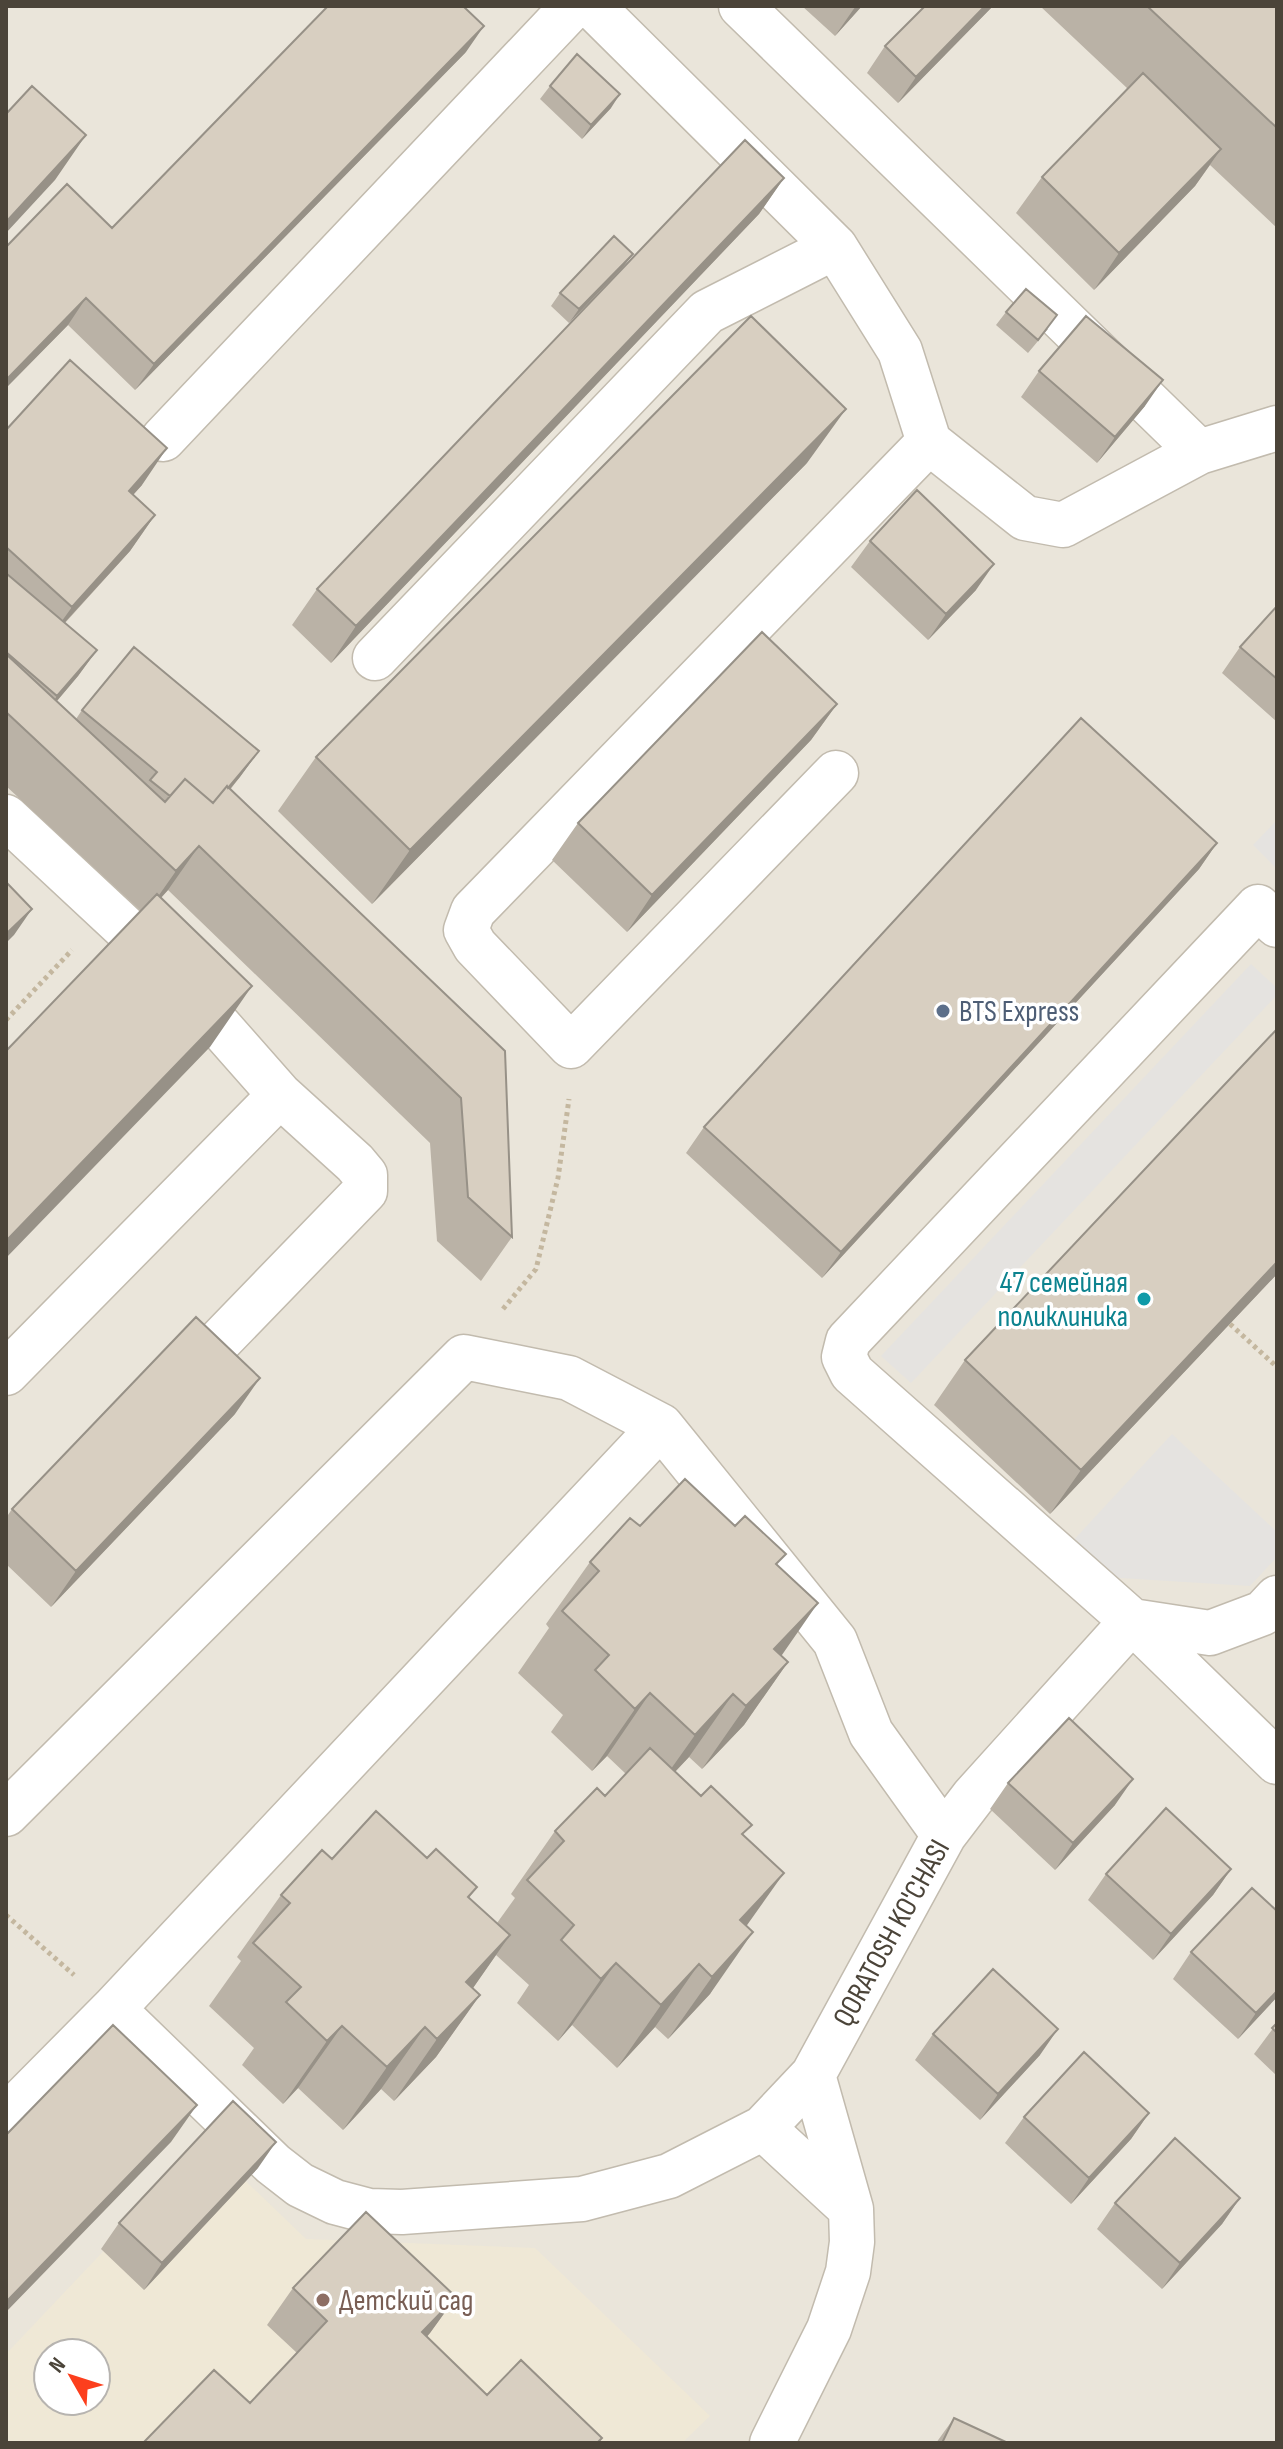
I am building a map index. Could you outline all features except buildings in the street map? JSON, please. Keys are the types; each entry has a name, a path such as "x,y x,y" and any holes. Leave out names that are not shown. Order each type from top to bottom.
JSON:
{"street":[{"path":"163,439 573,6"},
{"path":"592,6 835,247 900,351 929,442 1025,518 1063,525 1199,452 1277,428"},
{"path":"741,6 1199,452"},
{"path":"375,658 707,312 835,247"},
{"path":"836,773 571,1046 475,946 466,930 473,911 929,442"},
{"path":"6,817 168,968 280,1095 365,1175 365,1191 212,1349"},
{"path":"1271,906 848,1341 844,1357 852,1373 1132,1621 1277,1762"},
{"path":"6,1373 280,1095"},
{"path":"6,1814 464,1357 569,1378 661,1426 835,1641 871,1733 944,1835"},
{"path":"6,2117 113,2009 661,1426"},
{"path":"1132,1621 1210,1633 1263,1613 1277,1598"},
{"name":"QORATOSH KO'CHASI","path":"113,2009 273,2164 300,2185 323,2197 369,2211 402,2212 582,2199 669,2176 763,2128 813,2075 944,1835 973,1797 1132,1621"},
{"path":"772,2443 829,2329 848,2272 852,2242 851,2209 813,2075"},
{"path":"763,2128 851,2209"}],"path":[{"path":"6,1020 109,912"},
{"path":"464,1357 536,1269 558,1178 568,1112 571,1046"},
{"path":"1230,1324 1277,1367"},
{"path":"6,1915 113,2009"}],"shaded area":[{"path":"6,6 1277,6 1277,2443 6,2443"},
{"path":"1277,820 1277,869 1253,845"},
{"path":"1251,964 1277,988 1277,995 911,1383 881,1356"},
{"path":"1172,1434 1277,1532 1277,1557 1250,1586 1104,1577 1069,1545"},
{"name":"Детский сад","path":"206,2143 306,2239 535,2248 710,2416 682,2443 6,2443 6,2354"}],"place":[{"name":"BTS Express","path":"943,1011"},
{"name":"47 семейная поликлиника","path":"1144,1299"},
{"name":"Детский сад","path":"323,2300"}]}
